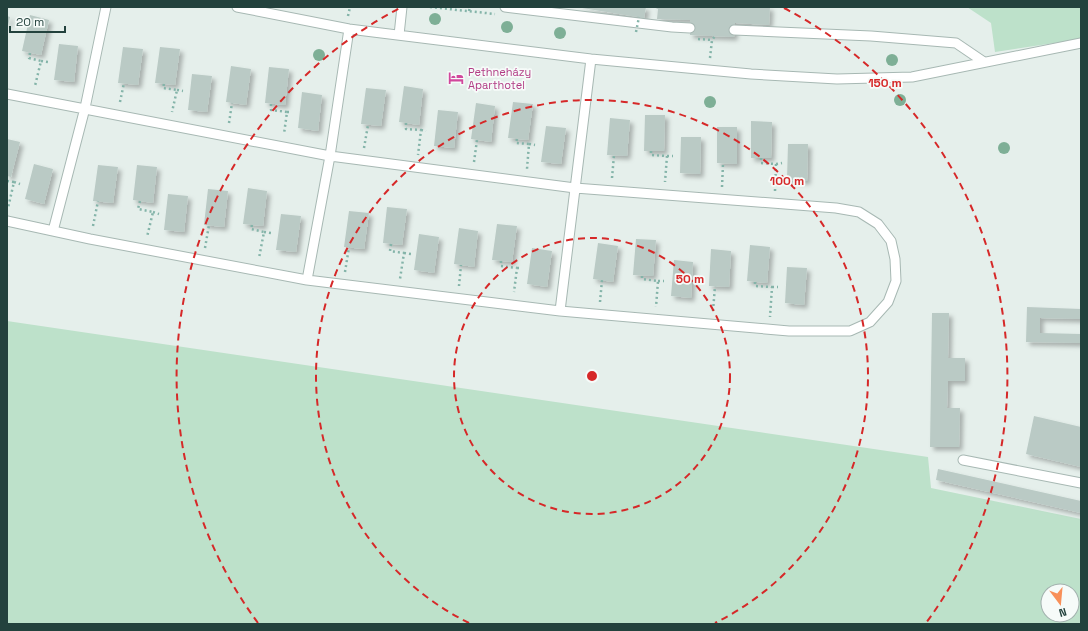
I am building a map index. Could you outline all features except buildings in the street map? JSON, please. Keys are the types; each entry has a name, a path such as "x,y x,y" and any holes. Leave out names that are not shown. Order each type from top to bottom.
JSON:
{"lane":[{"path":"54,231 85,108 106,7"},
{"path":"237,7 349,29 591,59 710,70 837,79 912,77 1081,43"},
{"path":"399,35 402,7"},
{"path":"505,7 656,26 690,28"},
{"path":"307,280 330,156 349,29"},
{"path":"734,30 871,36 956,43 984,62"},
{"path":"560,311 591,59"},
{"path":"7,94 330,156 575,188 836,208 859,212 878,224 891,242 895,260 896,281 888,302 870,322 850,331 789,331 560,311 307,280 7,221"},
{"path":"964,460 1081,483"}],"path":[{"path":"469,11 470,7"},
{"path":"636,32 639,17"},
{"path":"710,70 712,40 714,36"},
{"path":"30,52 29,58 48,62"},
{"path":"32,98 41,61"},
{"path":"117,114 124,83"},
{"path":"164,84 163,88 183,91"},
{"path":"170,125 177,90"},
{"path":"227,136 232,103"},
{"path":"271,104 271,110 292,112"},
{"path":"283,147 287,112"},
{"path":"406,123 406,129 426,131"},
{"path":"362,160 368,125"},
{"path":"417,167 421,130"},
{"path":"517,139 516,143 535,145"},
{"path":"473,174 477,140"},
{"path":"526,182 530,144"},
{"path":"651,151 651,155 673,156"},
{"path":"612,191 614,155"},
{"path":"665,195 666,156"},
{"path":"761,158 760,163 782,163"},
{"path":"721,199 723,164"},
{"path":"774,203 776,164"},
{"path":"7,180 20,184"},
{"path":"7,210 14,182"},
{"path":"90,238 98,201"},
{"path":"140,201 138,209 159,214"},
{"path":"145,249 152,212"},
{"path":"203,260 209,225"},
{"path":"252,225 251,229 270,233"},
{"path":"256,270 264,232"},
{"path":"391,244 390,251 411,254"},
{"path":"344,285 349,247"},
{"path":"398,292 404,253"},
{"path":"501,261 501,266 522,268"},
{"path":"457,299 461,265"},
{"path":"512,305 517,268"},
{"path":"642,276 642,279 664,281"},
{"path":"599,314 602,280"},
{"path":"654,319 658,281"},
{"path":"756,282 755,286 778,288"},
{"path":"712,324 715,286"},
{"path":"769,329 772,287"}],"green space":[{"path":"967,7 1081,7 1081,39 995,52 991,23"},
{"path":"7,321 928,457 931,488 1081,519 1081,624 7,624"}],"place":[{"name":"Pethneházy Aparthotel","path":"456,78"}]}
